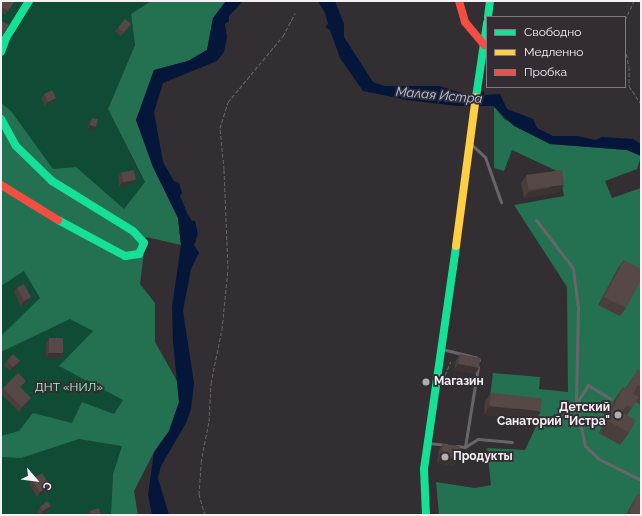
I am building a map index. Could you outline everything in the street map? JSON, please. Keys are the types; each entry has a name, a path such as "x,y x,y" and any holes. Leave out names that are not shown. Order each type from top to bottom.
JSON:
{"main road":[{"path":"1,52 6,38 29,1"},
{"path":"459,1 465,22 484,45"},
{"path":"488,16 490,1"},
{"path":"426,515 424,469 470,143 470,134 486,30"},
{"path":"1,119 16,146 52,182 120,222 144,243 139,254 125,256 67,225 1,185"}],"lane":[{"path":"470,143 485,157 501,202"},
{"path":"536,220 573,268 578,306 576,404 585,446 599,459 641,480"},
{"path":"441,349 476,356 479,360 464,447"},
{"path":"576,404 588,385 610,399"},
{"path":"428,443 464,447 478,439 512,442"}],"path":[{"path":"626,18 634,1"},
{"path":"205,515 199,494 200,462 209,421 211,383 222,328 228,269 224,169 220,128 228,102 282,36 296,13"},
{"path":"626,53 629,67 629,86 641,104"}],"green space":[{"name":"ДНТ «НИЛ»","path":"1,1 151,1 131,14 135,45 108,109 145,183 124,209 143,378 113,474 111,515 1,515"},
{"path":"151,1 226,1 213,18 207,50 188,61 154,70 136,120 153,167 178,218 181,245 146,237 140,284 155,303 155,342 177,381 179,402 169,431 154,452 134,491 138,515 111,515 113,474 122,446 79,439 21,458 1,457 1,436 19,431 33,413 72,423 82,402 114,414 123,400 59,366 93,331 70,319 1,352 1,336 40,298 24,271 1,286 1,103 11,111 53,169 76,167 124,209 145,182 108,109 135,45 131,14"},
{"path":"494,106 504,119 550,144 627,150 641,156 637,169 605,181 612,198 641,188 641,515 439,515 436,482 475,488 491,485 487,448 525,450 538,422 539,403 490,396 493,373 540,377 539,389 568,392 567,287 514,205 564,196 559,172 512,150 504,171 494,168"}],"water":[{"path":"226,1 243,1 229,16 229,21 225,24 227,37 224,52 217,61 163,83 154,112 163,162 174,181 179,183 182,193 180,196 188,215 192,221 195,221 198,234 194,245 199,253 191,269 183,311 194,383 191,409 186,423 161,466 158,478 169,515 152,515 148,495 154,452 169,431 179,402 173,342 172,307 181,245 178,218 153,167 136,120 154,70 188,61 207,50 213,18"},
{"name":"Малая Истра","path":"318,1 335,1 344,24 344,37 373,82 385,86 440,86 469,96 483,91 485,95 500,94 507,109 533,119 537,128 553,136 577,136 596,140 602,137 633,139 641,144 641,156 627,150 550,144 514,126 493,106 457,106 407,100 363,91 340,58 330,30 325,27 328,24 325,13"}],"building":[{"path":"3,1 15,1 8,11 1,6"},
{"path":"125,19 131,24 124,32 118,28"},
{"path":"2,21 9,25 1,37 1,22"},
{"path":"52,90 56,98 48,102 44,94"},
{"path":"92,118 98,119 96,127 90,125"},
{"path":"134,170 136,180 123,182 121,172"},
{"path":"562,170 564,185 528,190 526,175"},
{"path":"624,260 641,269 641,280 626,308 604,297"},
{"path":"24,284 31,297 24,301 17,288"},
{"path":"49,338 63,338 63,353 49,353"},
{"path":"13,354 20,361 13,367 7,361"},
{"path":"460,354 481,358 479,368 458,364"},
{"path":"638,370 641,372 641,387 638,385 633,394 639,397 632,408 627,405 622,412 636,420 629,433 607,420 623,387 626,389"},
{"path":"18,373 26,381 20,387 31,398 22,407 3,388"},
{"path":"77,380 81,385 74,390 70,386"},
{"path":"491,393 542,398 540,411 490,406"},
{"path":"443,444 460,446 458,459 441,457"},
{"path":"42,473 50,486 40,492 32,479"},
{"path":"638,494 641,495 641,515 635,515 629,512"},
{"path":"47,501 51,506 43,511 40,507"},
{"path":"99,508 101,515 91,515 90,511"}],"traffic: fast":[{"path":"1,52 6,38 29,1"},
{"path":"488,16 490,1"},
{"path":"476,97 486,30"},
{"path":"1,119 16,146 52,181 133,231 144,243 139,254 125,256 58,220"},
{"path":"426,515 424,469 456,246"}],"traffic: slow":[{"path":"456,246 476,97"}],"traffic: jam":[{"path":"459,1 465,22 484,45"},
{"path":"1,185 58,220"}],"place":[{"name":"Магазин","path":"426,382"},
{"name":"Детский Санаторий \"Истра\"","path":"618,415"},
{"name":"Продукты","path":"445,457"}]}
